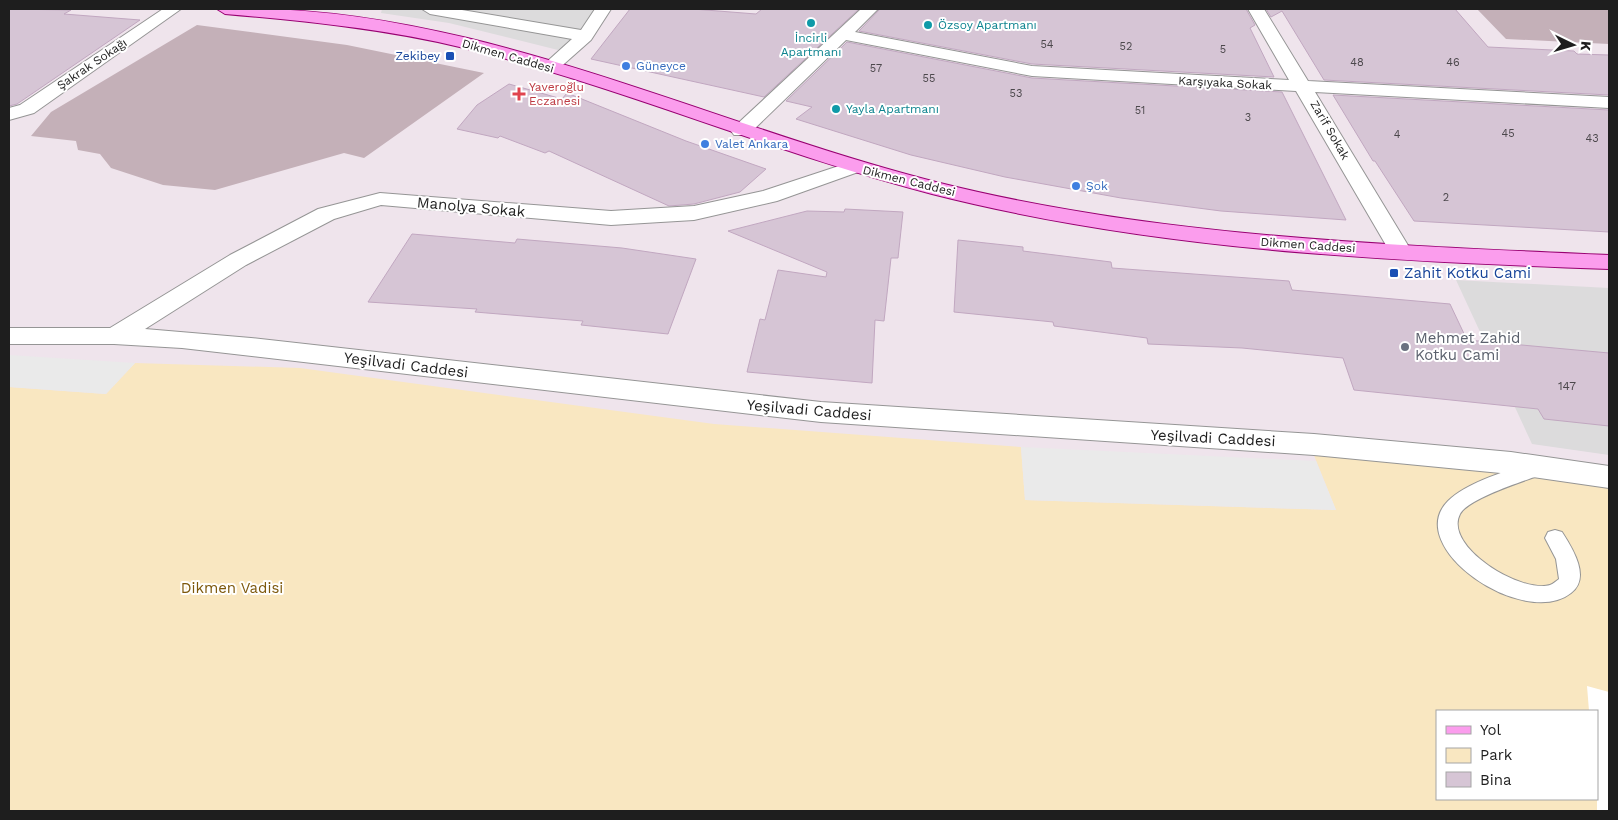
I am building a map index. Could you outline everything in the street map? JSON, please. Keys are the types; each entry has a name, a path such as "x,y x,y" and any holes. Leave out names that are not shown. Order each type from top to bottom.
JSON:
{"main road":[{"name":"Dikmen Caddesi","path":"225,9 334,20 381,27 470,45 550,67 854,167 942,190 1093,220 1264,242 1401,252 1609,262"}],"street":[{"name":"Şakrak Sokağı","path":"9,114 27,109 173,9"},
{"path":"430,9 584,36"},
{"path":"550,67 584,36 603,9"},
{"path":"742,131 870,9"},
{"name":"Zarif Sokak","path":"1256,9 1401,252"},
{"name":"Karşıyaka Sokak","path":"844,35 1032,71 1609,103"},
{"name":"Manolya Sokak","path":"115,336 238,260 326,214 380,199 611,218 694,213 769,196 854,167"},
{"name":"Yeşilvadi Caddesi","path":"9,336 115,336 316,354 742,404 914,420 1309,443 1464,457 1609,477"}],"lane":[{"path":"1543,467 1481,490 1458,504 1450,512 1447,529 1456,548 1474,566 1501,584 1517,591 1538,595 1554,594 1569,583 1570,572 1566,555 1555,538"}],"shaded area":[{"path":"382,9 603,9 585,36 558,50 449,23 381,13"},
{"path":"1477,9 1609,10 1609,44 1506,39"},
{"path":"197,25 347,45 484,73 364,158 344,153 215,190 163,185 111,168 100,154 78,150 76,141 31,136 51,112"},
{"path":"1456,280 1609,288 1609,455 1532,444"},
{"path":"9,355 135,363 106,394 9,387"},
{"path":"1021,447 1316,461 1336,510 1025,500"}],"green space":[{"name":"Dikmen Vadisi","path":"135,363 300,368 714,424 1021,447 1025,500 1336,510 1309,443 1609,477 1609,811 9,811 9,387 106,394"}],"pier":[{"path":"1587,686 1609,692 1609,811 1597,811 1598,710 1589,710"}],"building":[{"path":"9,9 71,10 64,14 140,20 17,104 9,106"},
{"path":"630,9 693,9 756,14 762,9 859,9 764,97 591,59"},
{"path":"880,9 1246,9 1255,25 1250,28 1274,77 1032,64 859,31"},
{"path":"1266,9 1455,9 1488,47 1574,51 1577,54 1609,55 1609,95 1324,80 1282,11 1271,17"},
{"path":"847,42 1032,78 1282,92 1346,220 1221,211 1121,198 1005,177 911,155 796,119 812,107 786,101"},
{"path":"509,84 562,99 567,93 686,141 766,169 740,192 694,204 669,206 549,151 545,153 500,136 498,138 457,129 477,105"},
{"path":"1333,95 1609,110 1609,232 1414,221 1375,161 1373,161"},
{"path":"845,209 903,212 898,258 891,258 884,321 875,320 872,383 747,372 760,319 765,320 778,270 826,277 827,272 728,231 807,211 844,212"},
{"path":"412,234 515,243 517,239 622,248 696,259 668,334 581,325 583,321 475,312 477,309 368,302"},
{"path":"958,240 1023,247 1023,251 1111,262 1112,268 1289,281 1292,290 1450,304 1467,340 1609,353 1609,426 1544,419 1538,409 1354,390 1343,358 1242,348 1148,344 1147,338 1054,326 1053,322 954,312"}],"place":[{"name":"İncirli Apartmanı","path":"811,23"},
{"name":"Özsoy Apartmanı","path":"928,25"},
{"name":"Zekibey","path":"450,56"},
{"name":"Güneyce","path":"626,66"},
{"name":"Yaveroğlu Eczanesi","path":"519,94"},
{"name":"Yayla Apartmanı","path":"836,109"},
{"name":"Valet Ankara","path":"705,144"},
{"name":"Şok","path":"1076,186"},
{"name":"Zahit Kotku Cami","path":"1394,273"},
{"name":"Mehmet Zahid Kotku Cami","path":"1405,347"}]}
